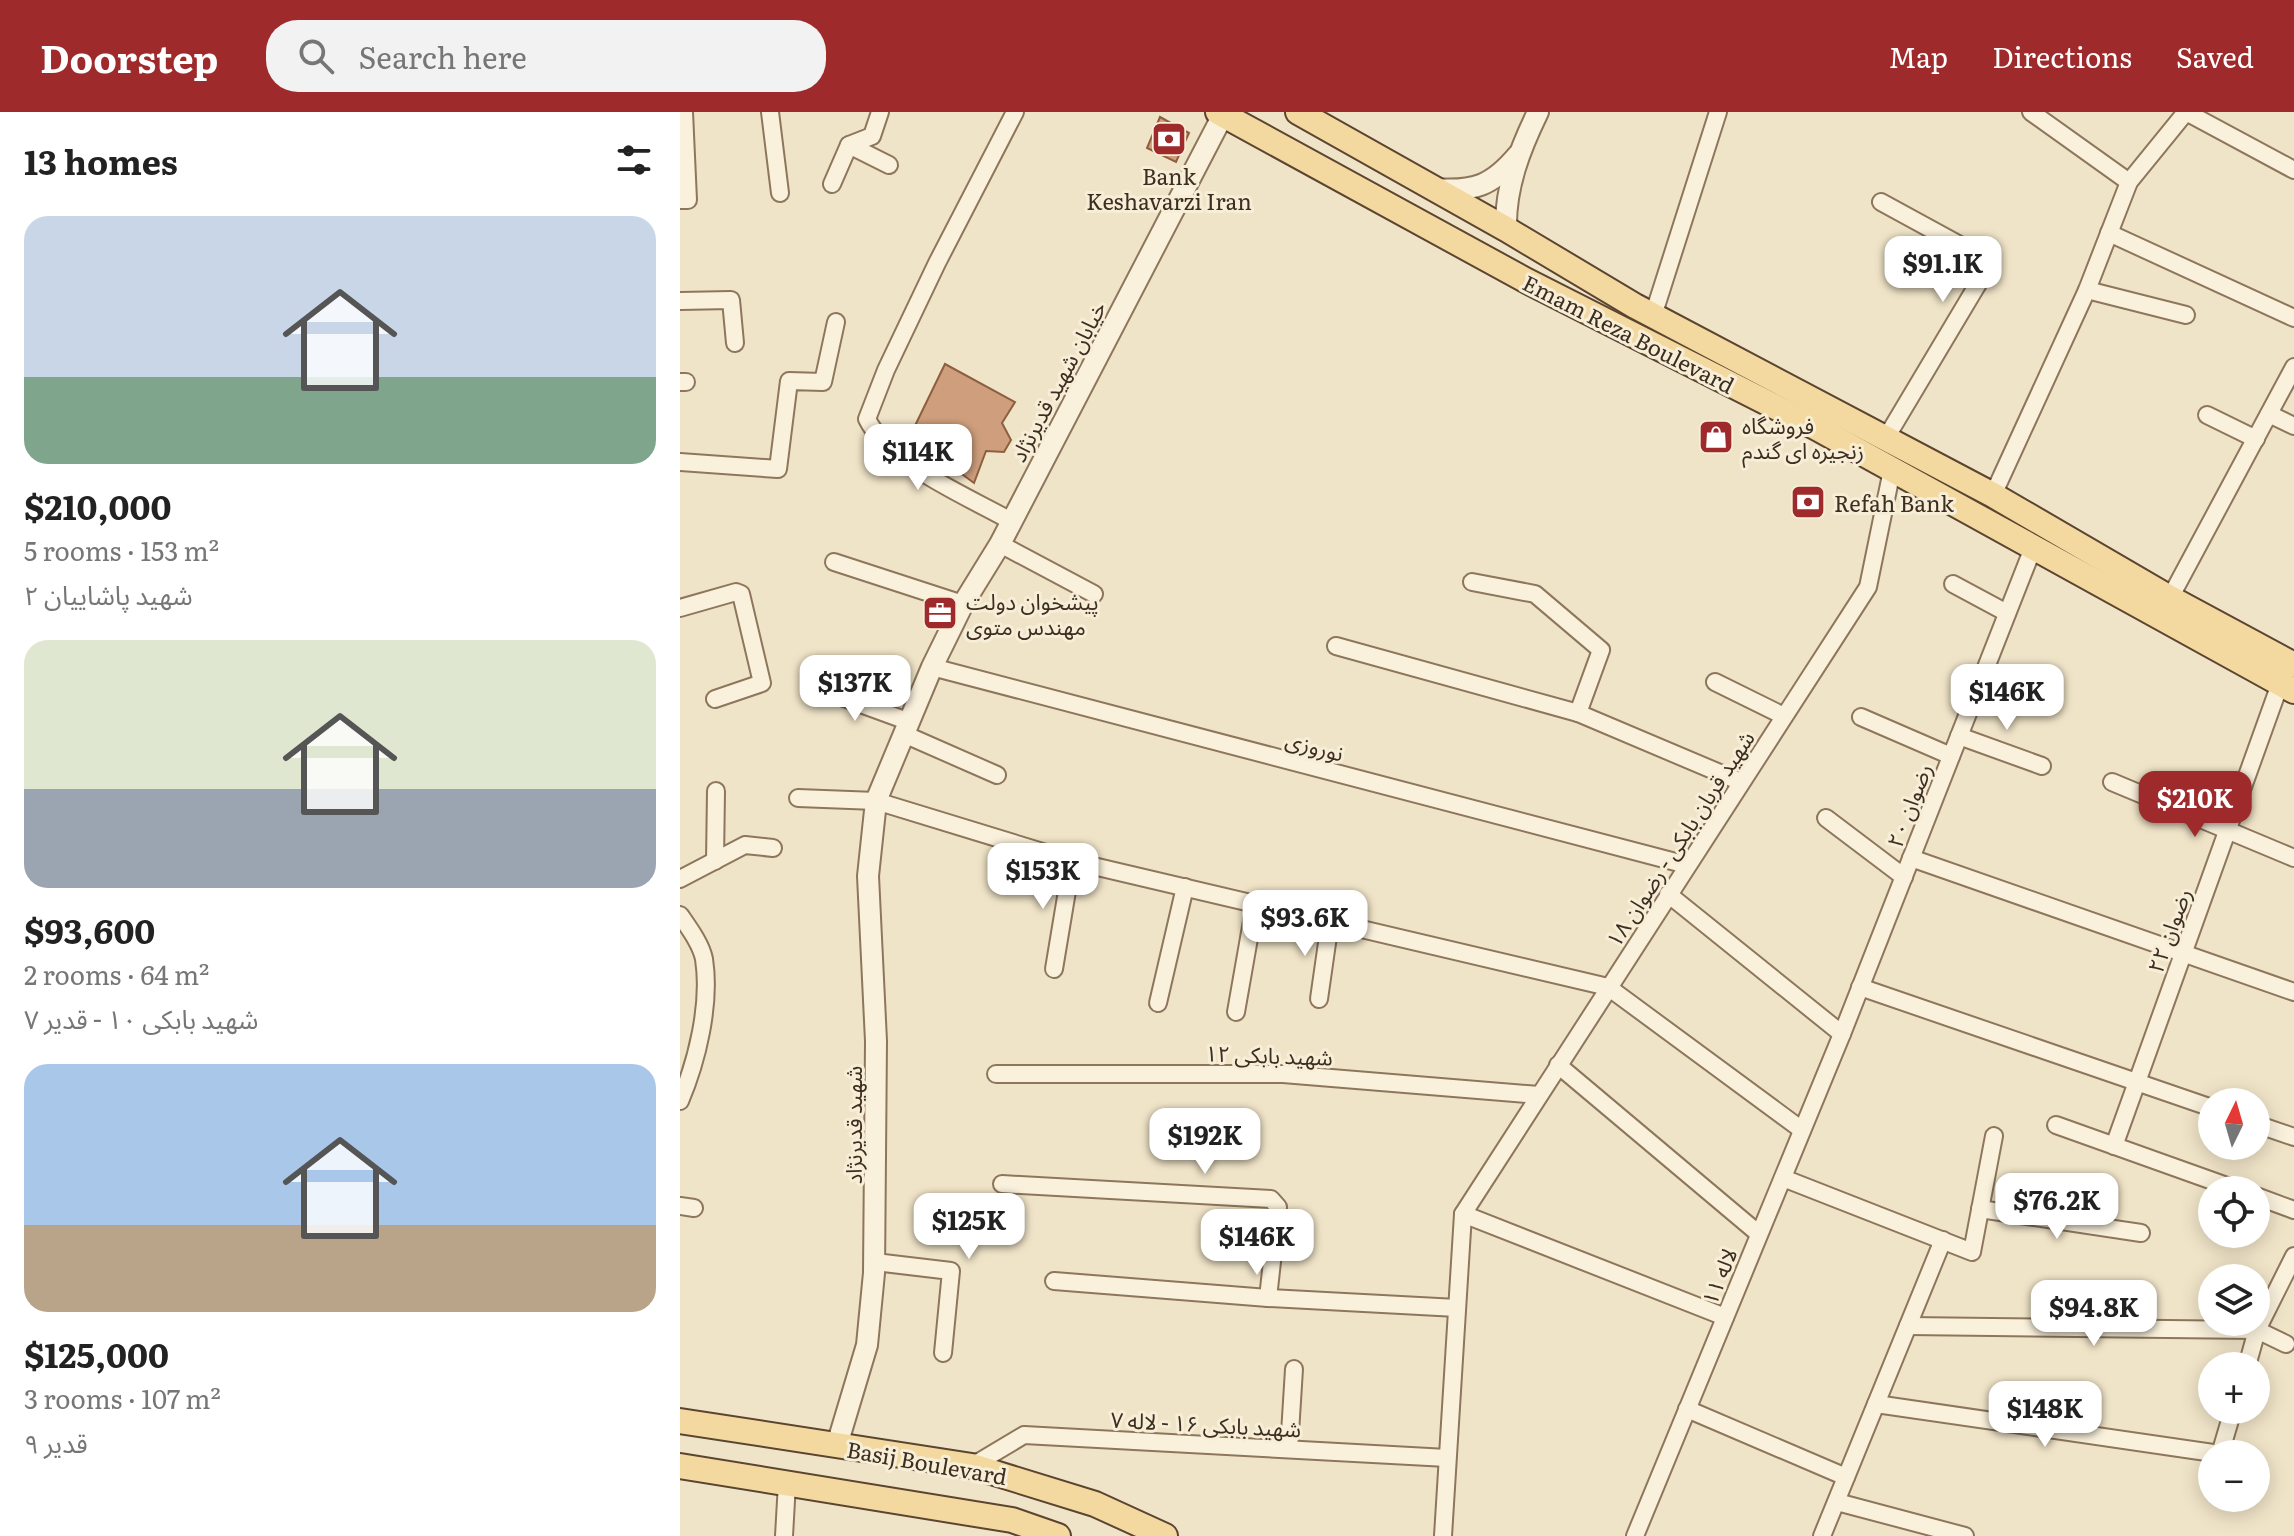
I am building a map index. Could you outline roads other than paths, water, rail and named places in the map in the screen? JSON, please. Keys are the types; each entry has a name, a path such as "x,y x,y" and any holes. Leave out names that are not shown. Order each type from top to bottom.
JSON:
{"main road":[{"name":"Emam Reza Boulevard","path":"1298,112 1653,316 1993,495 2170,598 2289,680"},
{"name":"Emam Reza Boulevard","path":"1221,113 1509,271 1815,427 2033,548 2289,680"},
{"path":"1352,184 1370,153"},
{"path":"1509,271 1515,235"},
{"name":"Basij Boulevard","path":"680,1421 972,1466 1095,1504 1165,1536"},
{"name":"Basij Boulevard","path":"680,1466 1012,1520 1049,1534"}],"street":[{"path":"680,200 688,200 684,112"},
{"path":"770,112 780,193"},
{"path":"832,184 849,145 872,136 880,112"},
{"path":"1011,521 902,460 886,446 867,419 886,370 924,290 1015,112"},
{"path":"1515,235 1506,208 1518,155 1538,112"},
{"path":"1653,316 1718,112"},
{"path":"2031,112 2129,182"},
{"path":"1993,495 2087,290 2129,182 2186,112 2294,170"},
{"name":"خيابان شهيد قديرنژاد","path":"876,801 932,667 963,604 1000,544 1221,113"},
{"path":"849,145 889,165"},
{"path":"1433,189 1456,190 1487,184 1518,155"},
{"path":"1881,202 1991,262 1886,438"},
{"path":"2109,233 2294,318"},
{"path":"2087,290 2186,315"},
{"path":"680,301 731,300 735,343"},
{"path":"680,462 778,469 789,381 823,382 836,322"},
{"path":"2170,598 2294,367"},
{"path":"2269,414 2294,426"},
{"path":"2207,415 2256,439"},
{"name":"شهید قربان بابکی - رضوان ۱۸","path":"1463,1214 1868,587 1892,470"},
{"path":"1000,544 1094,594"},
{"name":"رضوان ۲۰","path":"1842,1034 2033,548"},
{"path":"834,562 963,604"},
{"path":"1472,582 1535,594 1601,650 1578,713"},
{"path":"1953,584 2007,613"},
{"path":"680,608 736,592 741,594 762,683 715,699"},
{"path":"1336,646 1578,713 1741,782"},
{"name":"نوروزی","path":"932,667 1687,865"},
{"name":"رضوان ۲۲","path":"2114,1146 2227,830 2289,680"},
{"path":"1715,682 1784,716"},
{"path":"814,687 908,728 997,775"},
{"path":"1861,717 1951,756"},
{"path":"1959,736 2042,766"},
{"path":"2112,782 2294,858"},
{"path":"715,861 716,791"},
{"path":"798,798 876,801 1072,861 1608,987 1802,1130"},
{"name":"شهید قدیرنژاد","path":"837,1445 867,1345 875,1262 876,1041 868,876 876,801"},
{"path":"1826,818 1904,877"},
{"path":"680,879 745,845 773,848"},
{"path":"1911,858 2294,992"},
{"path":"1054,969 1072,861"},
{"path":"1158,1003 1185,887"},
{"path":"1668,894 1842,1034"},
{"path":"1236,1012 1255,904"},
{"path":"680,915 704,957 705,992 697,1052 680,1101"},
{"path":"1319,999 1330,922"},
{"path":"1860,987 2198,1103"},
{"name":"لاله ۱۱","path":"1641,1534 1687,1409 1842,1034"},
{"path":"1558,1065 1759,1234"},
{"name":"شهید بابکی ۱۲","path":"996,1074 1283,1074 1539,1095"},
{"path":"2056,1125 2199,1176"},
{"path":"2270,1129 2294,1137"},
{"path":"1783,1178 1972,1252 1994,1136"},
{"path":"1002,1184 1271,1199 1278,1207 1268,1298"},
{"path":"2270,1201 2294,1210"},
{"path":"1980,1209 2141,1233"},
{"path":"1443,1536 1463,1214 1725,1317"},
{"path":"1822,1536 1943,1240"},
{"path":"2270,1304 2294,1256"},
{"path":"875,1262 951,1271 943,1353"},
{"path":"1054,1281 1268,1298 1457,1308"},
{"path":"1908,1326 2198,1329"},
{"path":"2269,1336 2286,1344"},
{"path":"1289,1449 1294,1369"},
{"path":"1876,1404 2198,1451"},
{"path":"1687,1409 1846,1477"},
{"name":"شهید بابکی ۱۶ - لاله ۷","path":"972,1466 1024,1435 1447,1458"},
{"path":"784,1536 787,1483"},
{"path":"1837,1502 1965,1536"}],"place":[{"name":"Bank Keshavarzi Iran","path":"1169,139"},
{"name":"فروشگاه زنجیره ای گندم","path":"1716,437"},
{"name":"Refah Bank","path":"1808,502"},
{"name":"پیشخوان دولت مهندس متوی","path":"940,613"}]}
